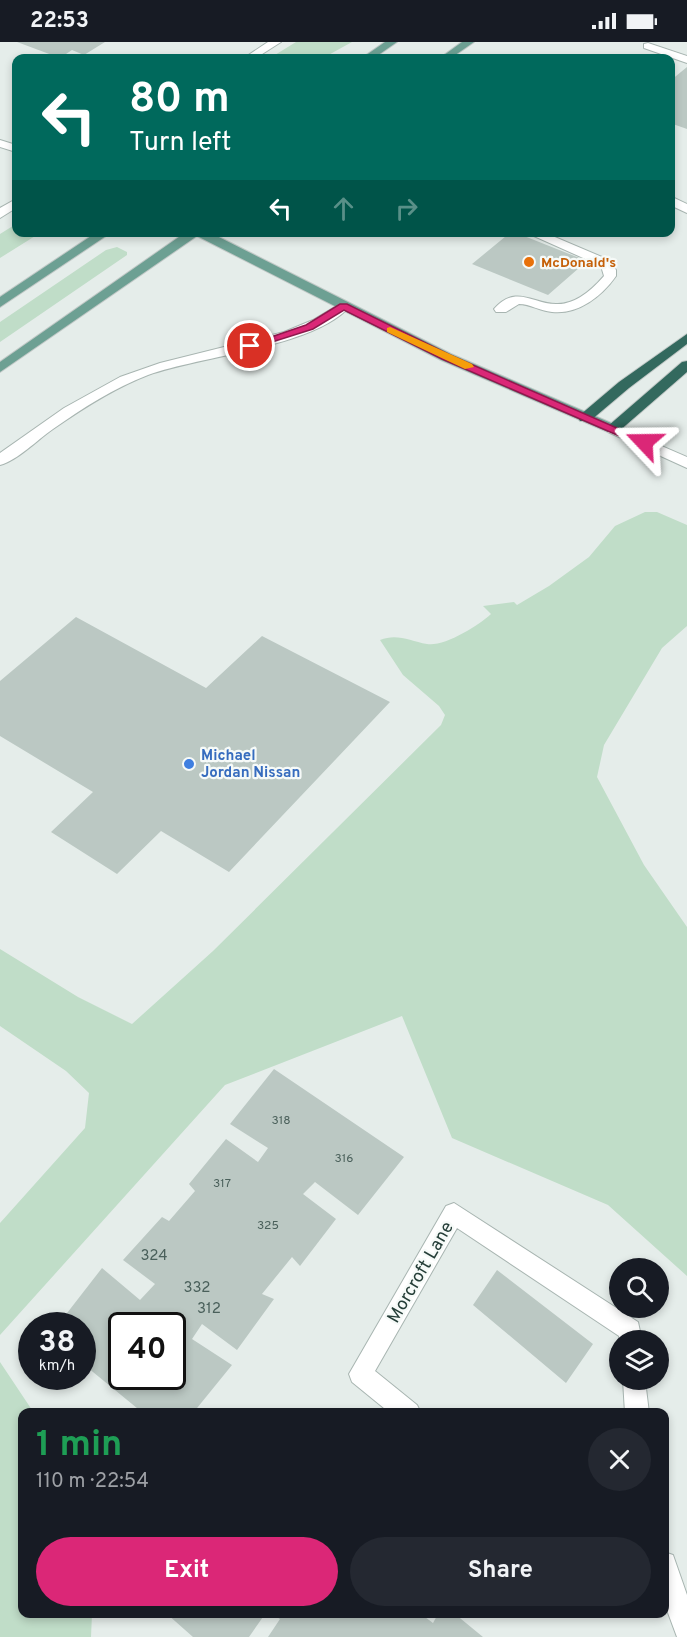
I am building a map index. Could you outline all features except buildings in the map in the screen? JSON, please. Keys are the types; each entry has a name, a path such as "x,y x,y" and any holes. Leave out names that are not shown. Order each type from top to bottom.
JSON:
{"highway":[{"path":"585,418 624,384 687,338"},
{"path":"613,429 687,364"}],"main road":[{"path":"373,54 392,42"},
{"path":"451,54 469,42"},
{"path":"0,303 99,237"},
{"path":"0,368 189,237"},
{"path":"206,237 446,357 613,429"}],"street":[{"path":"256,54 276,42"},
{"path":"648,46 670,54"},
{"path":"501,309 517,300 534,302 550,308 564,308 584,301 609,276 610,270 597,259 543,237"},
{"path":"0,460 85,401 116,384 176,362 271,340 301,330 343,306"},
{"path":"613,429 687,463"},
{"name":"Morcroft Lane","path":"403,1408 360,1374 454,1213 630,1330"},
{"path":"635,1390 637,1408"},
{"path":"669,1579 687,1631"}],"green space":[{"path":"296,42 352,42 330,54 276,54"},
{"path":"12,226 12,237 34,237 0,258 0,234"},
{"path":"117,247 127,252 127,255 0,342 0,322 106,250"},
{"path":"645,512 657,512 687,525 687,626 662,648 604,745 597,777 644,865 687,927 687,1276 608,1205 452,1138 402,1016 225,1085 21,1312 18,1312 18,1315 0,1335 0,1223 85,1128 89,1093 66,1071 0,1026 0,949 78,997 132,1024 213,951 441,725 445,715 439,706 403,675 380,640 398,637 434,644 461,635 491,614 483,606 514,602 517,605 549,586 589,557 615,526"},
{"path":"0,1362 31,1408 18,1408 18,1618 92,1618 91,1637 0,1637"}],"slow traffic":[{"path":"390,330 469,367"}],"place":[{"name":"McDonald's","path":"529,262"},
{"name":"Michael Jordan Nissan","path":"189,764"}],"route":[{"path":"250,346 316,324 343,306 446,357 644,442"}]}
